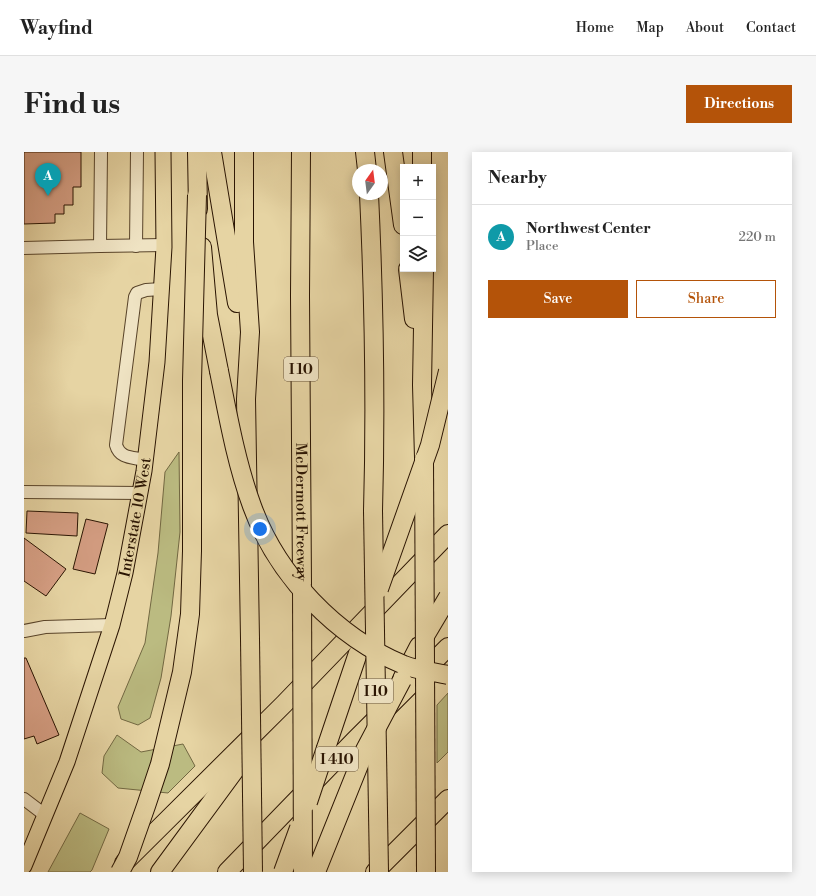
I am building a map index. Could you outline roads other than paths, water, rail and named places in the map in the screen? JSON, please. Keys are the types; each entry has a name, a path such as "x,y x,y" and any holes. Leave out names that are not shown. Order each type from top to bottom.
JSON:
{"highway":[{"path":"120,872 128,857 144,814 160,764 182,672 190,614 192,579 192,381 197,152"},
{"path":"212,152 235,288 246,399"},
{"path":"244,152 244,242 250,332 246,399 253,872"},
{"name":"McDermott Freeway","path":"301,152 300,304 304,872"},
{"path":"365,152 366,164"},
{"path":"393,152 400,203"},
{"path":"422,152 422,164"},
{"path":"197,195 208,315 230,425 241,472 253,508 268,541 293,581 319,609 349,634 382,654 405,665 448,675"},
{"name":"I 10","path":"369,200 374,292 374,511 379,872"},
{"path":"408,272 422,385"},
{"path":"424,272 422,385 424,459 426,872"},
{"path":"283,872 374,602 430,445 448,371"},
{"path":"115,872 284,704 448,534"},
{"path":"316,872 364,750 419,646 448,597"},
{"name":"I 410","path":"227,872 448,647"},
{"path":"160,872 284,704"},
{"path":"375,872 448,799"}],"main road":[{"name":"Interstate 10 West","path":"24,866 67,762 112,625 125,573 140,493 157,362 164,245 162,152"}],"street":[{"path":"100,246 101,152"},
{"path":"136,246 137,152"},
{"path":"24,248 164,245"},
{"path":"145,460 123,456 118,451 116,445 135,297 137,293 146,290 161,289"},
{"path":"24,492 140,493"},
{"path":"24,631 51,627 112,625"},
{"path":"24,799 45,815"}],"place":[{"name":"Northwest Center","path":"48,196"}]}
